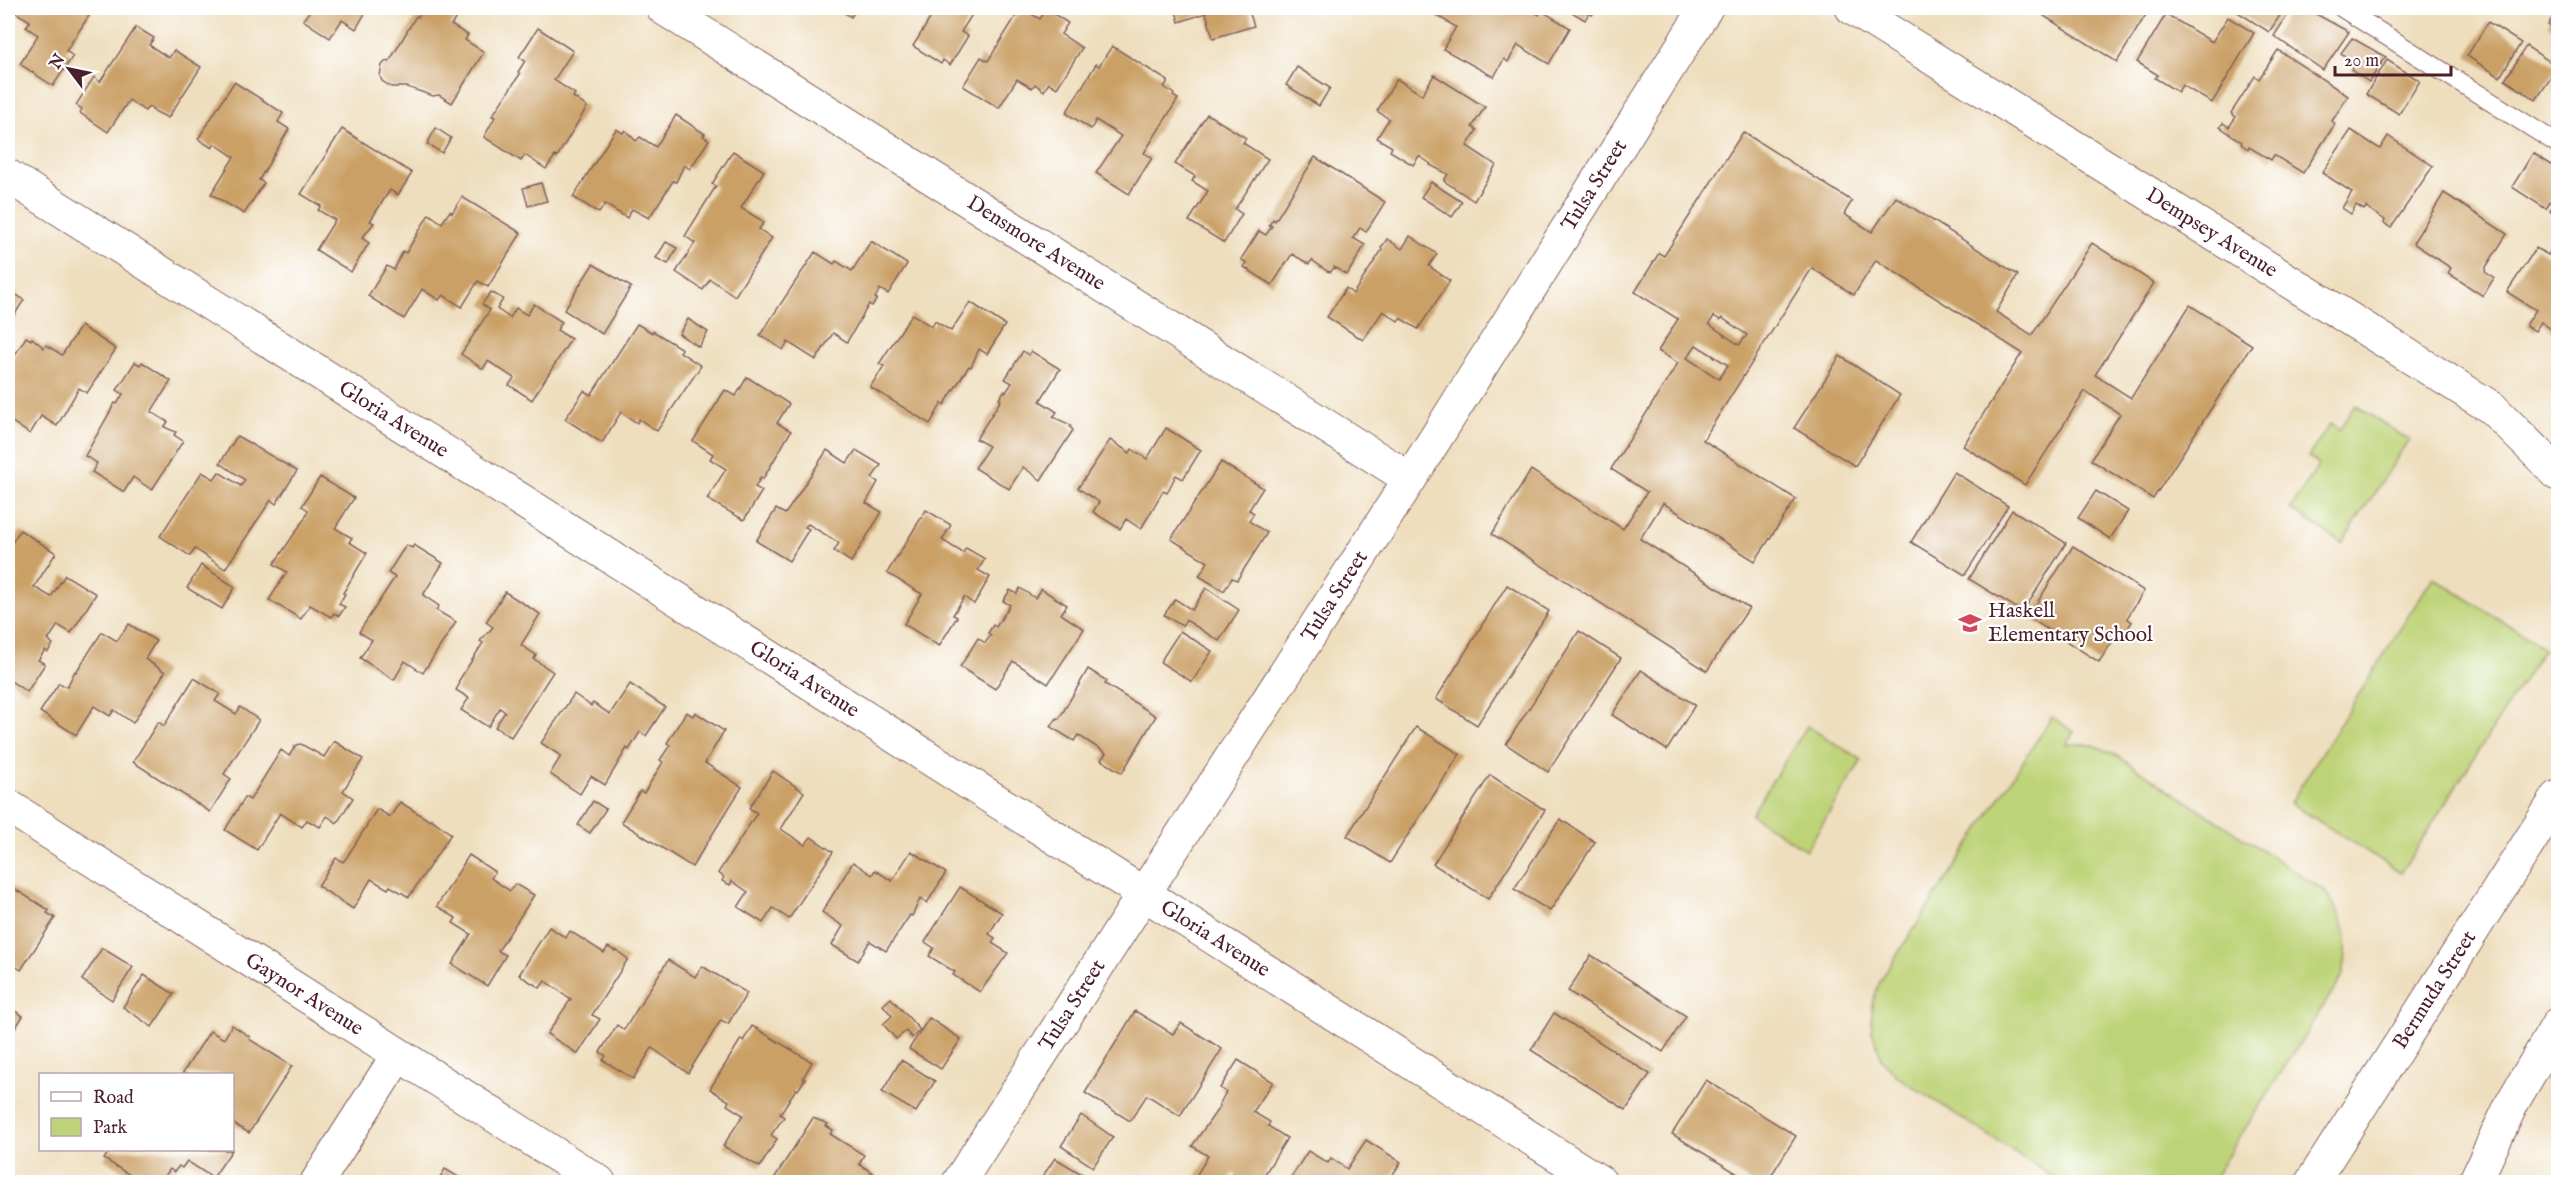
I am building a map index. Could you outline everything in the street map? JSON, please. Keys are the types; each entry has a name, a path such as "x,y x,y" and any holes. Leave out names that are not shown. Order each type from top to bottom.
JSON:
{"main road":[{"name":"Densmore Avenue","path":"663,8 1410,479"},
{"name":"Tulsa Street","path":"959,1182 1410,479 1706,8"},
{"name":"Dempsey Avenue","path":"1852,8 2492,408 2559,474"},
{"name":"Gloria Avenue","path":"8,176 1600,1182"},
{"name":"Bermuda Street","path":"2312,1182 2559,797"},
{"name":"Gaynor Avenue","path":"8,806 599,1182"},
{"path":"2475,1182 2512,1103 2559,1024"},
{"path":"317,1182 398,1055"}],"lane":[{"path":"2342,8 2559,144"}],"green space":[{"path":"2355,405 2409,440 2342,543 2290,509 2319,464 2308,457 2330,424 2339,430"},
{"path":"2433,577 2544,648 2401,873 2290,803"},
{"path":"2052,717 2074,732 2066,744 2094,745 2116,755 2324,890 2342,921 2346,952 2342,977 2211,1182 2061,1182 1898,1077 1882,1060 1872,1031 1872,1004 1880,981"},
{"path":"1807,726 1862,760 1806,850 1751,815"}],"building":[{"path":"8,8 94,8 66,51 73,56 53,86 20,64 38,35 26,27 30,21"},
{"path":"312,8 368,8 356,29 342,20 330,38 303,20"},
{"path":"424,8 463,8 451,25 468,35 465,40 484,52 452,103 439,95 433,96 407,87 391,87 382,81 380,76 382,65 386,61 389,62 416,16 418,17"},
{"path":"837,8 857,8 851,17"},
{"path":"922,8 976,8 961,32 968,36 950,65 943,60 941,64 913,46 933,14"},
{"path":"1021,8 1040,19 1046,9 1068,23 1061,34 1082,48 1057,88 1049,83 1044,91 1035,84 1032,88 1017,79 999,108 963,86 981,57 988,61"},
{"path":"1175,8 1248,8 1254,26 1213,38 1206,13 1179,22"},
{"path":"1438,8 1528,8 1539,15 1542,11 1570,28 1549,64 1518,45 1508,62 1504,59 1494,77 1443,49 1456,27 1434,14"},
{"path":"1565,8 1597,8 1592,15 1589,13 1585,20"},
{"path":"2049,8 2150,8 2117,62 2044,16"},
{"path":"2238,8 2285,8 2269,32 2236,11"},
{"path":"2292,8 2305,8 2349,32 2323,70 2274,36"},
{"path":"2558,8 2558,31 2548,25"},
{"path":"2166,14 2212,42 2228,17 2254,33 2212,103 2182,85 2178,92 2155,78 2158,75 2137,62"},
{"path":"2488,22 2521,43 2500,77 2467,56"},
{"path":"136,27 154,38 149,45 169,58 174,50 201,67 168,118 149,106 145,111 129,100 108,132 80,113 82,109 76,105 94,77 100,82"},
{"path":"538,28 573,51 554,80 575,94 573,97 587,107 557,157 555,156 546,169 525,155 521,161 484,137 495,117 492,116 520,74 518,72 525,61 519,57"},
{"path":"2352,38 2386,57 2369,82 2351,70 2355,63 2341,53"},
{"path":"1112,46 1168,81 1164,87 1178,99 1144,153 1152,158 1129,194 1096,173 1121,136 1096,120 1091,129 1066,113 1096,64 1099,66"},
{"path":"2526,46 2558,67 2536,100 2505,80"},
{"path":"2278,50 2348,96 2332,121 2335,124 2303,173 2274,155 2271,160 2249,147 2248,149 2220,127 2223,123 2229,127 2236,117 2231,113 2255,76 2259,79"},
{"path":"2387,60 2420,81 2399,114 2366,94"},
{"path":"1297,67 1330,88 1319,106 1286,85"},
{"path":"1434,75 1485,107 1472,127 1477,130 1467,146 1496,165 1474,201 1444,181 1448,174 1430,165 1419,156 1413,165 1390,151 1392,147 1377,138 1389,119 1377,111 1397,79 1422,95"},
{"path":"234,82 283,113 278,122 289,129 259,180 264,183 244,214 211,194 234,157 215,144 212,148 198,139"},
{"path":"1207,114 1246,138 1243,143 1268,159 1235,209 1242,214 1224,243 1189,221 1208,191 1192,181 1195,176 1175,164"},
{"path":"676,115 705,134 703,136 709,140 690,169 684,165 676,182 673,181 649,218 632,209 627,218 605,204 599,213 573,197 616,129 623,133 625,130 636,141 640,137 656,147"},
{"path":"436,128 451,138 442,153 427,144"},
{"path":"342,129 412,173 398,195 390,190 370,221 374,223 362,238 369,243 351,272 316,250 335,220 318,210 321,206 301,194"},
{"path":"2351,130 2380,149 2388,136 2433,166 2391,228 2384,223 2385,220 2366,207 2364,210 2356,205 2351,214 2342,208 2352,192 2322,173"},
{"path":"1743,132 1852,201 1844,214 1872,232 1896,197 2018,275 1996,312 2032,335 2092,243 2154,283 2095,375 2131,398 2190,305 2252,345 2153,499 2091,460 2120,414 2085,391 2025,485 1963,446 2022,353 1876,260 1854,295 1812,268 1703,440 1796,499 1755,561 1663,503 1640,539 1749,608 1707,671 1492,534 1531,470 1623,529 1647,492 1611,469 1678,363 1658,351 1678,319 1635,292 1659,253 1664,256","holes":["1714,316 1720,320 1722,318 1747,335 1739,345 1709,324","1696,345 1728,365 1719,379 1687,358"]},
{"path":"733,151 764,171 741,208 764,222 759,229 772,238 735,296 710,279 703,290 676,272 695,243 685,236 716,186 712,184"},
{"path":"2533,153 2558,169 2558,189 2546,209 2512,187"},
{"path":"1315,157 1385,202 1366,232 1360,228 1353,238 1365,245 1347,275 1334,267 1331,272 1327,271 1312,260 1309,264 1292,254 1272,285 1244,267 1247,263 1241,259 1259,231 1266,235 1272,226 1269,225 1273,219 1275,221"},
{"path":"1431,182 1462,202 1452,217 1421,197"},
{"path":"541,183 547,201 528,206 523,188"},
{"path":"2444,193 2507,234 2486,267 2485,272 2494,278 2483,296 2448,273 2451,268 2413,243"},
{"path":"462,197 521,233 488,287 478,281 462,307 443,295 439,300 422,289 404,319 368,296 387,266 394,270 403,251 406,253 429,214 442,223 450,211 452,213"},
{"path":"2558,198 2558,217 2550,211"},
{"path":"1410,236 1437,254 1429,266 1450,281 1418,329 1400,318 1398,321 1383,311 1363,340 1327,317 1346,288 1353,294 1387,239 1402,249"},
{"path":"2558,238 2558,334 2541,322 2535,331 2526,325 2536,310 2507,292 2536,248 2548,255"},
{"path":"871,241 907,264 888,294 880,289 875,298 877,299 872,306 869,304 847,342 833,333 816,360 788,342 783,350 760,335 815,252 834,264 836,261 852,271"},
{"path":"666,242 677,248 668,264 656,258"},
{"path":"593,264 631,287 602,334 564,310"},
{"path":"8,289 24,300 8,325"},
{"path":"491,292 503,299 497,309 510,318 516,308 527,315 534,304 562,322 557,330 571,339 532,400 509,385 514,378 488,361 483,369 461,354 490,310 482,304"},
{"path":"970,302 1005,325 987,354 979,349 971,367 969,366 944,405 942,403 930,424 870,387 884,366 879,364 912,314 932,327 935,321 951,331"},
{"path":"688,319 708,332 699,347 679,334"},
{"path":"637,324 682,349 680,352 701,366 657,431 639,419 637,423 621,412 602,443 565,419 584,391 591,395"},
{"path":"81,326 116,349 87,393 79,388 57,426 41,416 30,434 8,419 8,366 26,337 62,355"},
{"path":"1023,351 1029,355 1031,351 1060,369 1040,401 1057,412 1053,417 1071,425 1073,430 1041,480 1023,467 1009,489 975,468 989,446 976,439 1001,400 999,399 1004,391 1006,392 1012,383 1005,379"},
{"path":"1840,356 1900,395 1855,466 1794,428"},
{"path":"135,362 140,365 142,362 171,381 151,412 168,422 164,427 176,432 174,435 183,441 152,490 133,477 124,492 92,472 97,463 85,456 115,403 117,404 123,394 117,390"},
{"path":"747,377 789,404 777,423 791,431 763,479 761,477 755,487 762,491 744,520 707,499 726,469 710,459 713,454 693,441 725,390 736,396"},
{"path":"1166,428 1201,450 1183,479 1176,475 1167,493 1163,491 1141,529 1126,519 1120,529 1093,512 1099,502 1078,488 1110,440 1130,453 1132,449 1147,459"},
{"path":"237,436 297,471 276,504 271,500 225,569 195,549 190,556 160,536 202,472 214,479 219,472 241,486 245,480 220,463"},
{"path":"827,450 847,463 856,450 881,465 872,478 878,482 866,503 882,512 851,562 834,551 839,543 808,524 805,527 809,529 789,561 756,541 776,509 785,514"},
{"path":"1221,462 1263,488 1249,510 1254,513 1249,521 1267,533 1237,580 1232,578 1224,591 1199,576 1208,562 1171,539"},
{"path":"1954,472 2008,506 1965,575 1911,542"},
{"path":"320,477 354,498 335,528 352,538 349,542 367,553 343,593 345,594 339,604 345,607 339,616 334,613 331,617 310,605 301,619 269,600 287,572 274,564 305,518 308,510 302,506"},
{"path":"2096,491 2128,511 2110,539 2078,518"},
{"path":"926,510 951,525 942,540 963,553 966,548 985,559 978,570 990,577 974,604 964,597 953,615 957,617 939,646 904,624 922,594 887,573"},
{"path":"2012,510 2066,543 2023,612 1969,579"},
{"path":"20,530 56,553 34,587 51,597 65,575 96,594 71,633 58,625 48,640 53,644 48,652 45,650 38,660 45,664 27,692 8,679 8,645 11,640 8,638 8,549"},
{"path":"406,545 412,548 414,545 443,563 423,595 439,606 436,610 456,622 423,673 405,661 394,680 360,658 372,640 359,632 395,577 388,573"},
{"path":"2073,546 2144,591 2127,618 2132,622 2124,634 2119,631 2099,662 2028,617"},
{"path":"201,565 235,587 222,609 187,588"},
{"path":"1507,585 1549,611 1477,725 1436,699"},
{"path":"1020,588 1035,598 1041,589 1067,605 1061,614 1084,629 1048,684 1013,661 995,689 960,667 978,638 985,643 991,635 988,633 993,625 996,627 1010,605 1003,601 1010,590 1017,594"},
{"path":"1206,588 1239,610 1219,641 1186,620 1182,626 1164,615 1175,599 1192,610"},
{"path":"505,592 540,614 521,645 536,655 534,659 553,672 511,737 495,727 505,712 500,708 488,727 461,710 469,698 456,690 460,683 458,682 483,643 480,641 493,627 486,622"},
{"path":"129,624 156,641 145,659 165,672 133,723 114,710 110,716 94,706 76,735 40,712 59,683 67,687 75,671 102,632 117,641"},
{"path":"1180,631 1212,651 1192,682 1160,662"},
{"path":"1579,631 1621,658 1548,772 1506,744"},
{"path":"1088,669 1107,681 1105,684 1156,716 1122,773 1101,760 1106,753 1078,735 1074,741 1051,727 1057,718 1059,719"},
{"path":"1641,670 1695,705 1667,750 1612,715"},
{"path":"194,678 220,694 215,701 236,714 240,707 259,720 224,774 231,779 210,812 133,762 158,722 164,726"},
{"path":"630,684 665,707 646,736 640,732 629,750 627,748 605,785 591,776 580,794 550,774 561,756 541,743 574,694 591,706 593,703 610,714"},
{"path":"686,712 693,716 695,712 724,731 705,763 742,787 692,867 621,822 640,791 644,793 663,762 660,760 670,745 667,743"},
{"path":"1416,727 1460,754 1390,863 1347,836"},
{"path":"334,741 363,759 343,791 353,798 337,823 327,816 320,827 307,820 302,827 280,813 257,850 225,830 245,797 250,800 281,750 289,756 296,745 301,744 324,757"},
{"path":"773,771 804,792 781,829 805,845 811,837 833,852 789,919 773,908 763,923 738,907 748,892 732,881 730,885 722,881 724,877 718,873 757,813 749,808"},
{"path":"1490,775 1545,810 1488,899 1433,864"},
{"path":"593,801 606,809 590,833 578,825"},
{"path":"400,802 430,821 431,819 451,834 409,897 390,886 388,889 371,879 353,909 318,886 336,858 343,862 347,857 377,809 390,817"},
{"path":"1560,819 1595,842 1550,911 1514,889"},
{"path":"911,851 946,873 927,903 920,899 912,916 910,915 886,951 870,941 858,961 832,945 843,926 822,912 853,862 872,875 875,870 892,881"},
{"path":"469,855 495,872 491,878 510,891 515,884 534,895 498,951 506,955 487,986 452,964 471,934 453,923 456,918 437,906"},
{"path":"8,885 49,910 47,913 55,918 21,970 8,961"},
{"path":"960,887 1002,913 989,934 995,938 992,943 1008,953 980,992 953,975 955,972 929,956 934,948 925,942"},
{"path":"549,927 566,938 570,931 604,953 608,947 628,959 592,1015 600,1019 578,1054 547,1034 571,999 545,981 540,988 519,975"},
{"path":"102,948 133,967 112,1000 82,980"},
{"path":"1591,955 1686,1016 1663,1052 1568,991"},
{"path":"668,960 695,977 702,966 747,993 728,1024 721,1020 688,1073 652,1048 633,1079 603,1060 606,1056 600,1052 617,1025 624,1030"},
{"path":"144,975 174,994 152,1027 123,1007"},
{"path":"891,998 920,1030 912,1038 906,1031 896,1039 883,1024 892,1016 883,1005"},
{"path":"8,1007 23,1016 11,1035 8,1032"},
{"path":"1135,1011 1173,1034 1181,1023 1222,1049 1180,1116 1147,1095 1130,1121 1085,1093"},
{"path":"1554,1013 1650,1074 1626,1110 1531,1050"},
{"path":"929,1018 961,1039 941,1069 909,1049"},
{"path":"232,1025 250,1037 249,1039 292,1066 249,1133 234,1124 234,1073 183,1073 210,1031 224,1039"},
{"path":"752,1026 812,1062 803,1078 805,1079 780,1114 784,1117 771,1135 777,1139 760,1167 723,1146 743,1115 727,1105 729,1101 710,1089 741,1039 743,1041"},
{"path":"901,1060 935,1081 916,1112 882,1092"},
{"path":"1238,1060 1273,1082 1253,1112 1270,1122 1268,1126 1287,1138 1260,1182 1248,1182 1233,1173 1227,1182 1206,1182 1196,1176 1208,1156 1192,1146 1220,1106 1226,1092 1220,1088"},
{"path":"1706,1080 1796,1136 1767,1182 1751,1182 1672,1134"},
{"path":"1081,1115 1113,1137 1093,1167 1061,1146"},
{"path":"813,1118 828,1124 826,1126 833,1130 830,1134 864,1155 859,1164 876,1175 872,1182 777,1182 773,1180"},
{"path":"1366,1140 1401,1162 1388,1182 1288,1182 1308,1151 1328,1163 1331,1158 1347,1169"},
{"path":"109,1151 231,1151 213,1178 187,1161 182,1168 179,1166 174,1172 170,1169 161,1182 141,1182 104,1159"},
{"path":"1055,1158 1095,1182 1039,1182"},
{"path":"445,1169 467,1182 437,1182"}],"place":[{"name":"Haskell Elementary School","path":"1970,623"}]}
